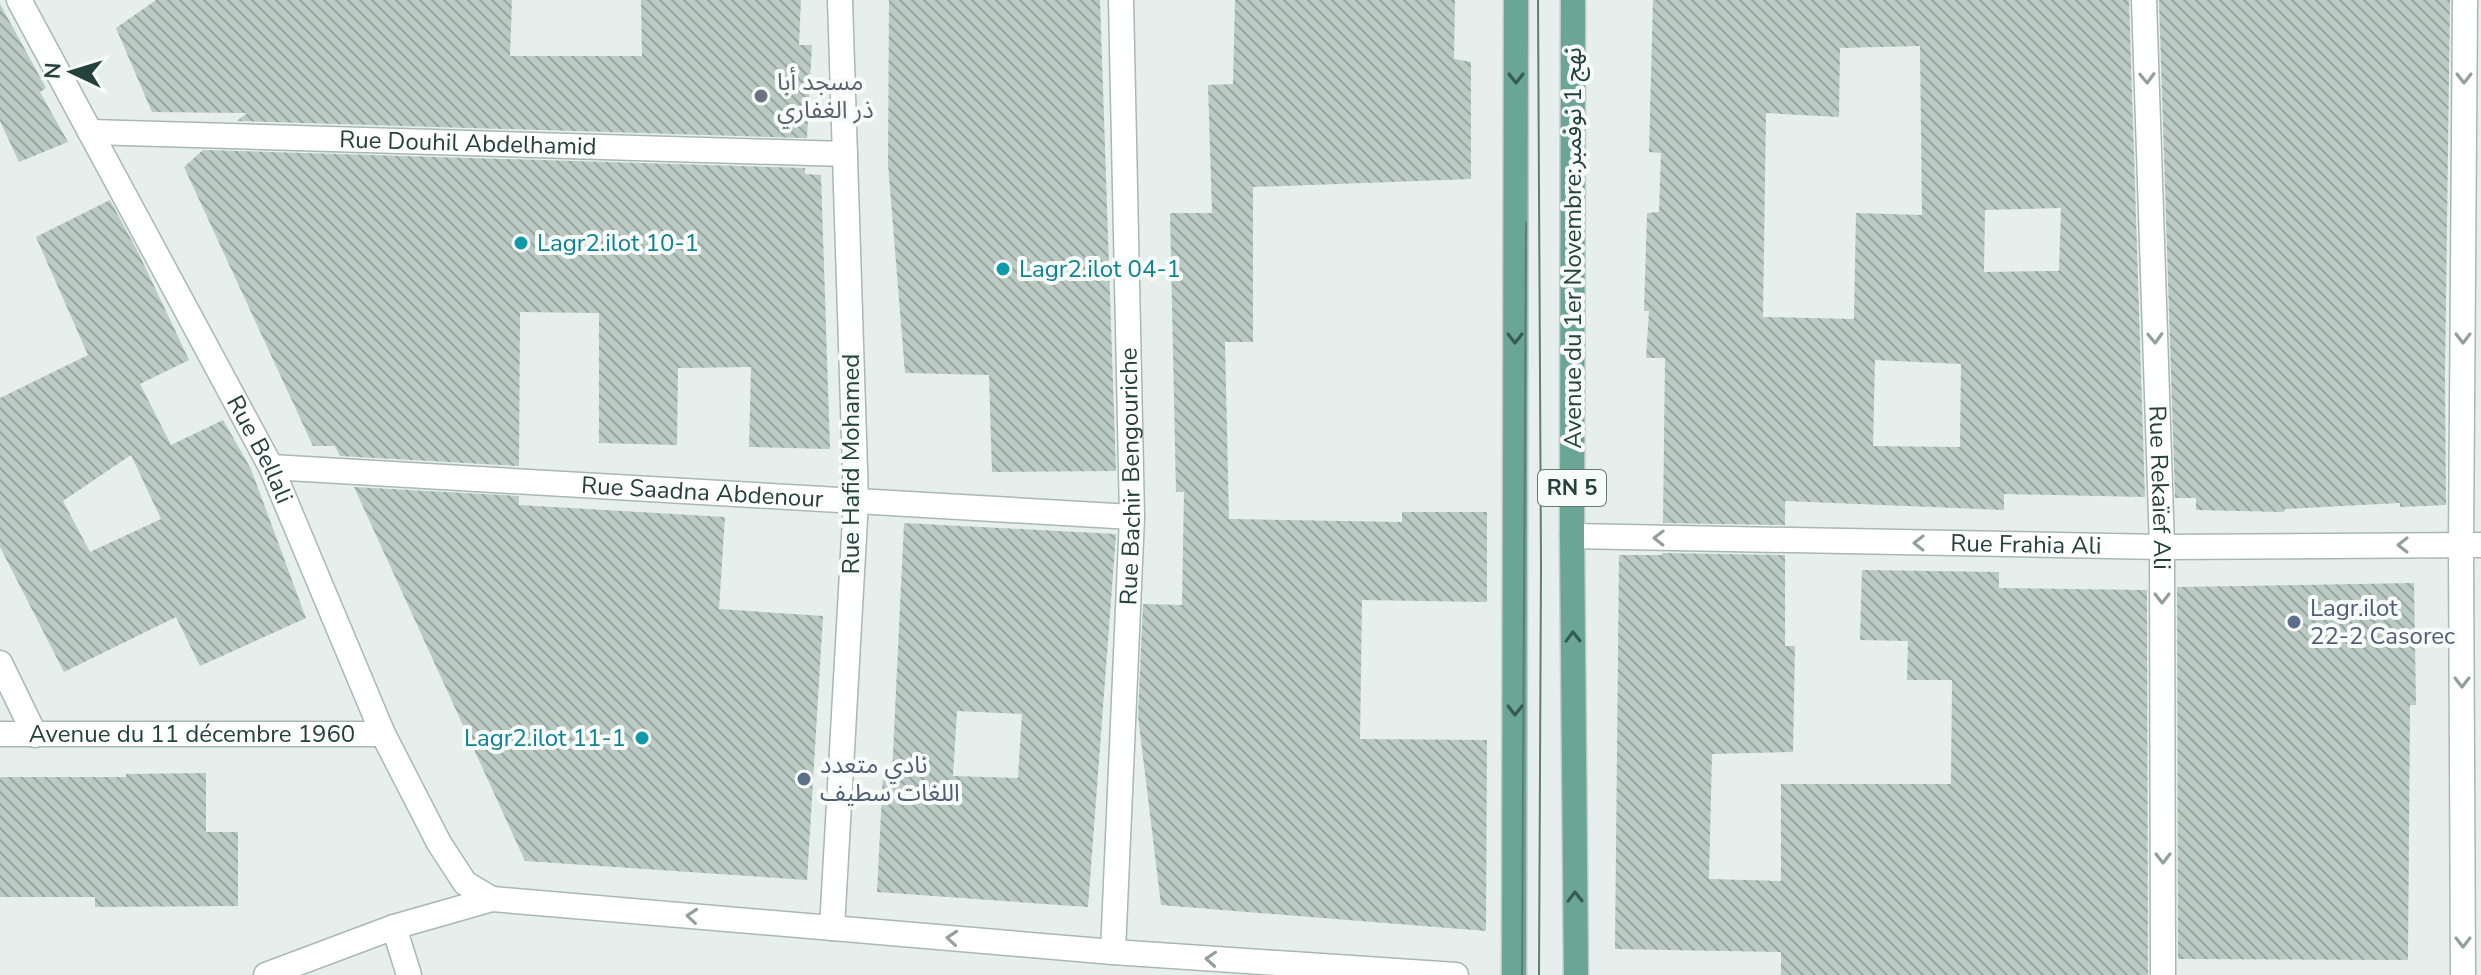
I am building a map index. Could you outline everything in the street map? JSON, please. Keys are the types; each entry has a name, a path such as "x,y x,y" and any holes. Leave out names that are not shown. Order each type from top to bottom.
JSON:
{"main road":[{"name":"RN 5","path":"1514,975 1516,0"},
{"name":"Avenue du 1er Novembre;نهج 1 نوفمبر","path":"1573,0 1572,536 1576,975"}],"street":[{"name":"Rue Bellali","path":"19,0 271,467 383,734 465,883 492,899"},
{"name":"Rue Hafid Mohamed","path":"832,928 856,501 840,0"},
{"name":"Rue Bachir Bengouriche","path":"1113,952 1132,517 1121,0"},
{"name":"Rue Rekaïef Ali","path":"2144,0 2162,547 2163,975"},
{"path":"2463,975 2471,545 2465,0"},
{"name":"Rue Douhil Abdelhamid","path":"90,132 845,154"},
{"name":"Rue Saadna Abdenour","path":"271,467 1132,517"},
{"name":"Rue Frahia Ali","path":"1572,536 2162,547 2471,545"},
{"path":"0,663 35,735"},
{"name":"Avenue du 11 décembre 1960","path":"0,734 383,734"},
{"path":"266,975 394,927 492,899 1113,952 1456,975"},
{"path":"394,927 409,975"}],"building":[{"path":"156,0 512,0 510,56 642,56 641,0 801,0 799,45 812,45 807,138 237,121 247,113 152,112 116,28"},
{"name":"Lagr2.ilot 04-1","path":"889,0 1100,0 1116,471 992,472 989,375 905,373 888,164"},
{"path":"1235,0 1455,0 1454,59 1471,62 1471,179 1253,187 1253,342 1225,342 1229,519 1402,522 1402,512 1487,512 1487,602 1362,600 1360,739 1487,740 1486,931 1161,905 1138,716 1143,604 1182,605 1184,492 1176,492 1170,213 1212,213 1208,85 1233,84"},
{"path":"1653,0 2129,0 2145,497 2004,494 2004,510 1785,501 1785,525 1663,523 1665,358 1646,358 1649,311 1644,311 1647,213 1659,212 1661,153 1649,152","holes":["1920,46 1922,215 1856,213 1854,319 1763,317 1766,113 1839,117 1840,48","2061,208 2059,271 1984,272 1985,210","1875,360 1961,364 1960,447 1873,446"]},
{"path":"2159,0 2450,0 2446,505 2400,507 2400,503 2285,509 2284,512 2196,510 2196,498 2175,498"},
{"path":"0,4 46,88 40,92 68,142 19,162 0,121"},
{"name":"Lagr2.ilot 10-1","path":"203,150 805,168 805,174 821,175 830,449 749,447 751,367 678,368 677,445 599,443 599,313 520,312 519,466 340,456 335,446 313,446 184,167"},
{"path":"110,200 189,360 140,384 171,445 223,420 251,469 306,618 200,666 176,617 64,672 0,547 0,398 88,355 36,237","holes":["131,455 161,519 90,552 63,501"]},
{"name":"Lagr2.ilot 11-1","path":"354,487 519,496 519,505 725,517 719,609 823,616 807,880 525,861"},
{"path":"904,523 1116,534 1088,907 877,892 883,774 892,774","holes":["957,711 1022,714 1018,778 953,776"]},
{"path":"1619,555 1785,555 1785,646 1795,646 1793,752 1712,754 1709,879 1781,881 1781,784 1951,784 1952,680 1907,680 1908,641 1860,640 1862,570 1999,572 1999,588 2147,590 2148,975 1781,975 1781,952 1615,949"},
{"path":"2414,583 2416,705 2410,705 2408,960 2178,959 2177,587"},
{"path":"206,773 206,832 238,832 238,906 95,907 95,897 0,897 0,777 126,777 126,774"}],"tram line":[{"path":"1538,0 1541,565 1539,975"},
{"path":"1522,975 1526,223"}],"place":[{"name":"مسجد أبا ذر الغفاري","path":"761,96"},
{"name":"Lagr2.ilot 10-1","path":"521,243"},
{"name":"Lagr2.ilot 04-1","path":"1003,269"},
{"name":"Lagr.ilot 22-2 Casorec","path":"2294,622"},
{"name":"Lagr2.ilot 11-1","path":"642,738"},
{"name":"نادي متعدد اللغات سطيف","path":"804,779"}]}
